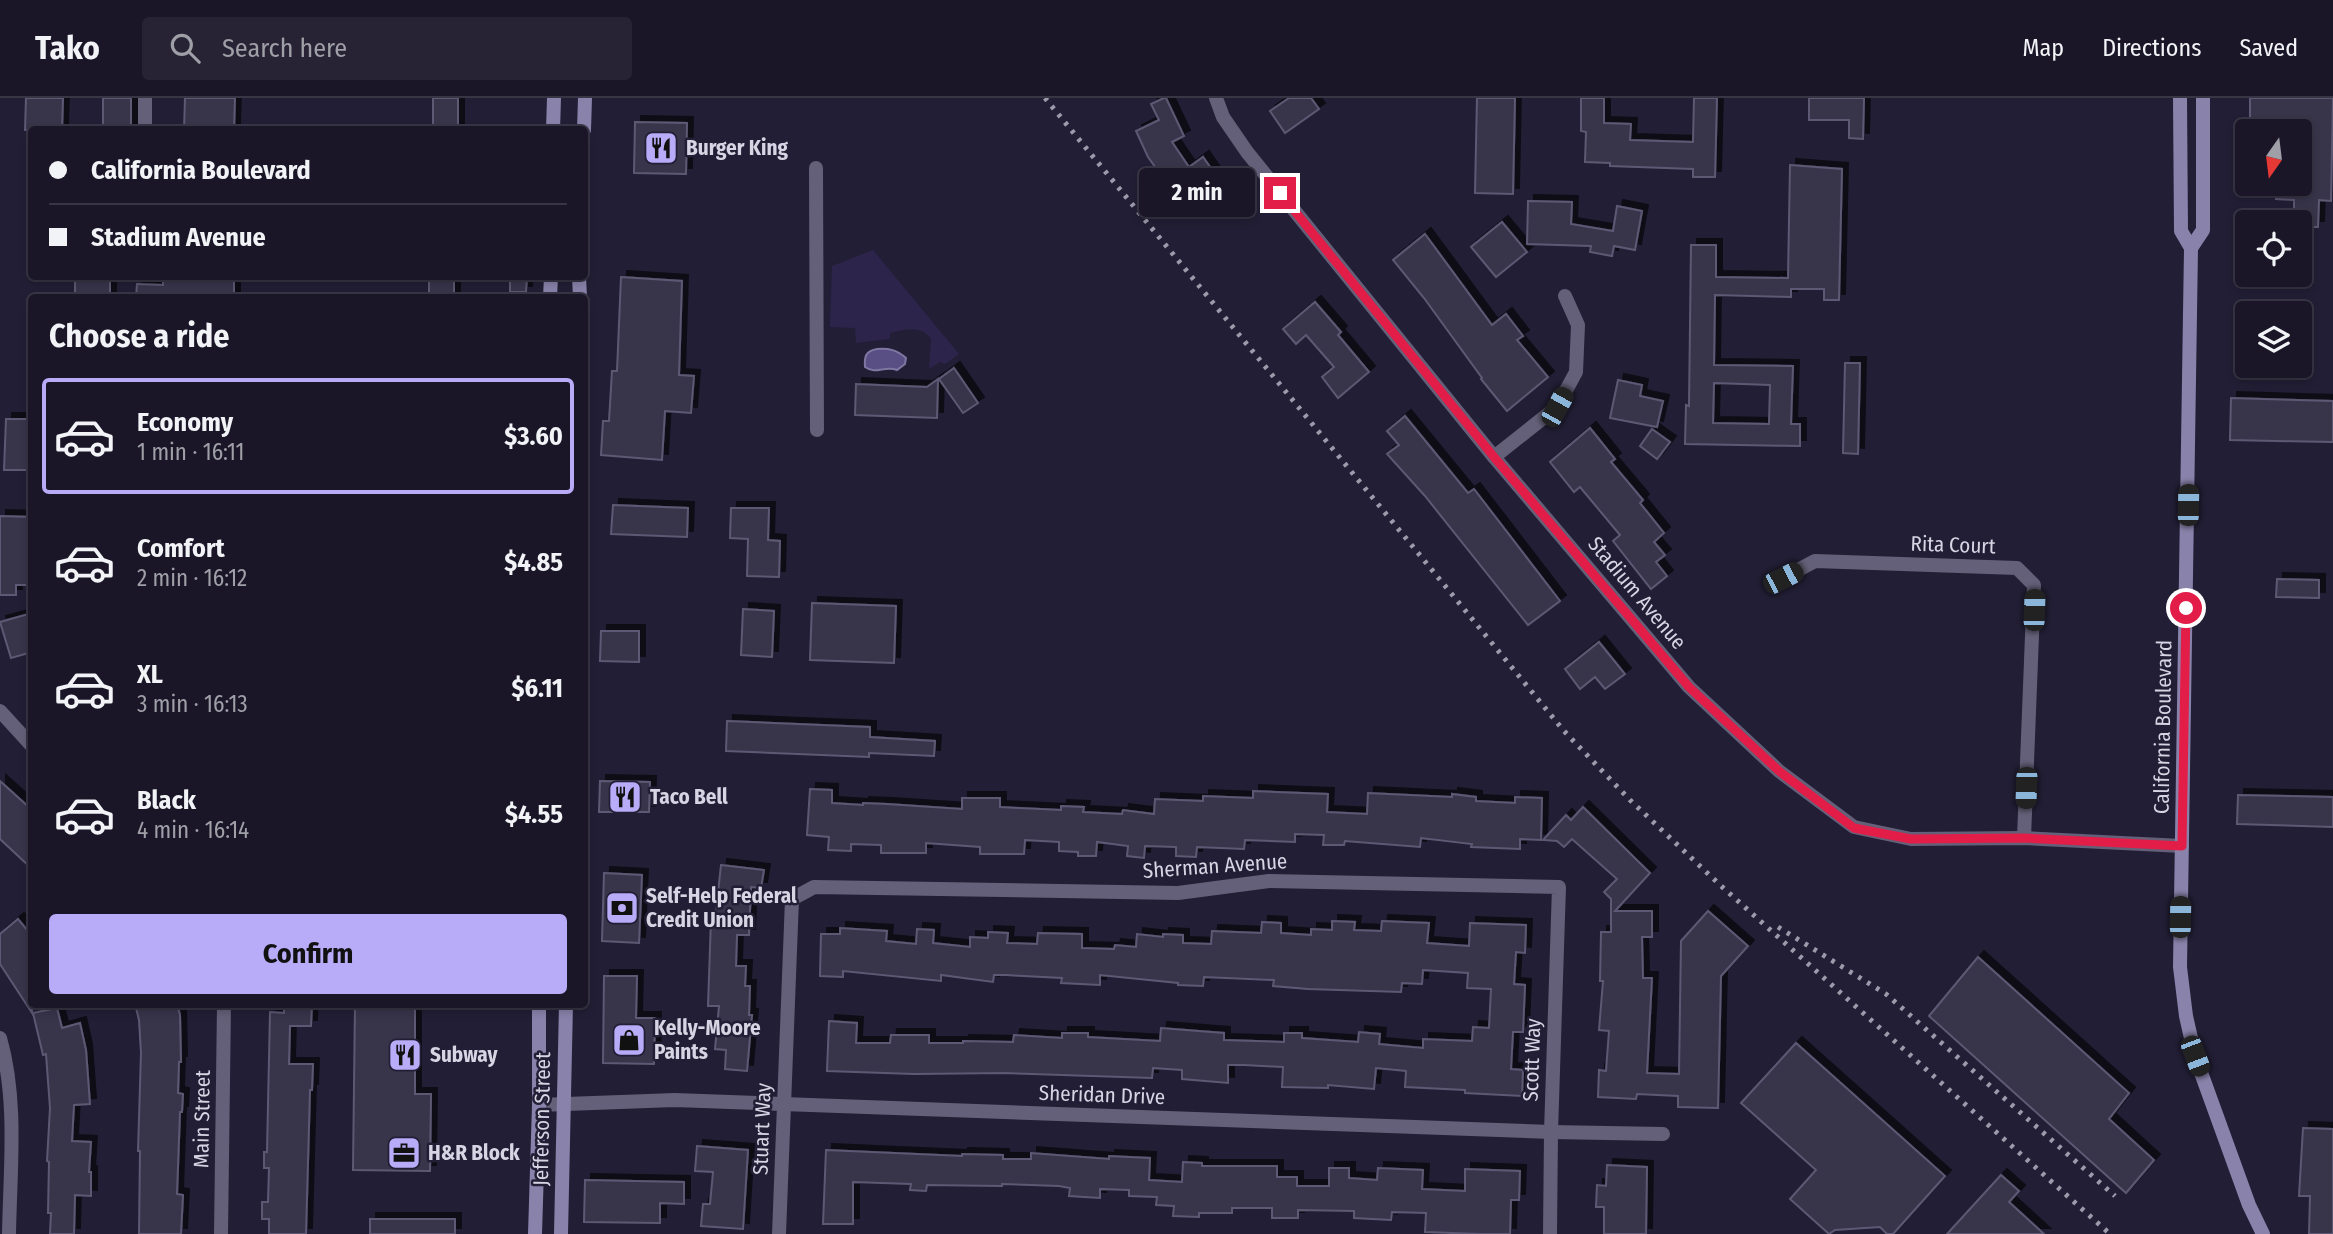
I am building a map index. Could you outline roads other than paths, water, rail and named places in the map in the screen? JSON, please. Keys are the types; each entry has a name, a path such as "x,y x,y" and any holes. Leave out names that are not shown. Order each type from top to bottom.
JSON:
{"street":[{"path":"145,98 145,126"},
{"path":"554,98 554,126"},
{"path":"584,126 585,98"},
{"name":"Stadium Avenue","path":"1216,98 1223,117 1247,152 1494,457 1689,687 1779,771 1854,828 1911,839 2024,838 2182,846"},
{"name":"California Boulevard","path":"2180,98 2181,231 2191,248 2180,967 2186,1016 2195,1056 2249,1205 2263,1234"},
{"name":"California Boulevard","path":"2191,248 2203,230 2203,98"},
{"path":"816,168 817,430"},
{"path":"1494,457 1557,407 1576,372 1578,325 1565,296"},
{"name":"Rita Court","path":"1783,578 1815,561 2017,568 2035,585 2024,838"},
{"path":"0,711 28,742"},
{"name":"Sherman Avenue","path":"792,899 814,887 1178,893 1269,881 1559,887"},
{"name":"Scott Way","path":"1550,1234 1559,887"},
{"name":"Stuart Way","path":"779,1234 792,899"},
{"name":"Main Street","path":"221,1234 224,1008"},
{"name":"Jefferson Street","path":"535,1234 539,1008"},
{"name":"Jefferson Street","path":"561,1234 566,1008"},
{"path":"0,1038 7,1066 10,1105 9,1234"},
{"name":"Sheridan Drive","path":"539,1105 675,1100 1663,1134"}],"railway":[{"path":"1045,98 1564,731 1630,800 1719,884 2110,1234"},
{"path":"1778,927 1886,994 2115,1196"}],"place":[{"name":"Burger King","path":"661,148"},
{"name":"Taco Bell","path":"625,797"},
{"name":"Self-Help Federal Credit Union","path":"622,908"},
{"name":"Kelly-Moore Paints","path":"629,1040"},
{"name":"Subway","path":"405,1055"},
{"name":"H&R Block","path":"404,1153"}]}
